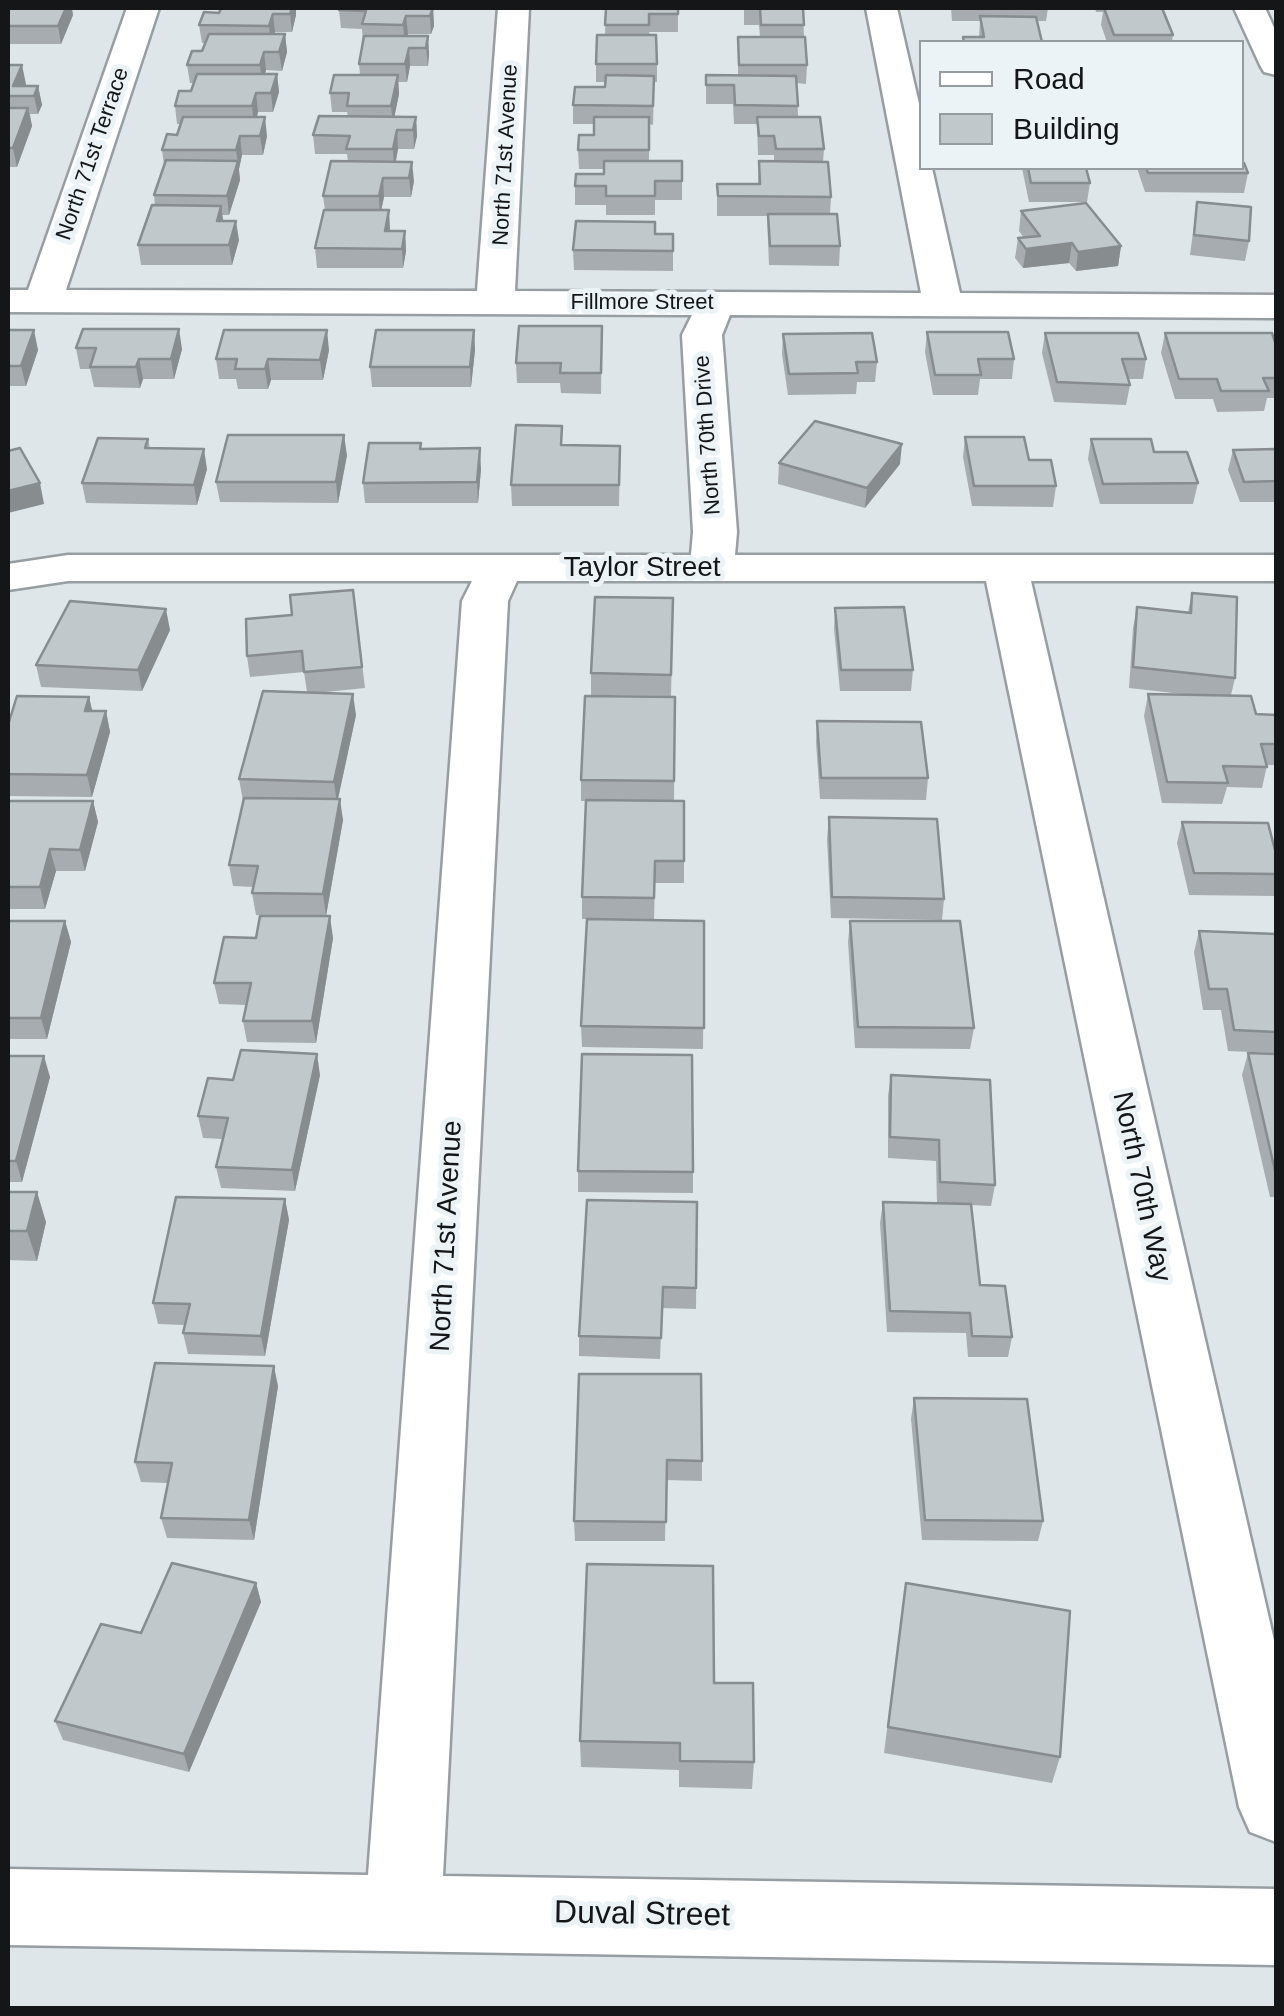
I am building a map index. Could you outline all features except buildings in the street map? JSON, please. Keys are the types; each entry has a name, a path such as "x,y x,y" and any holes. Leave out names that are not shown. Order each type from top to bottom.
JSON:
{"street":[{"name":"North 71st Terrace","path":"25,301 143,8"},
{"name":"North 71st Avenue","path":"493,303 498,280 514,8"},
{"path":"882,8 943,305"},
{"path":"1249,8 1276,65"},
{"name":"Fillmore Street","path":"25,301 1276,306"},
{"name":"North 70th Drive","path":"712,568 714,532 702,334 716,304"},
{"name":"North 71st Avenue","path":"403,1910 485,601 502,566"},
{"name":"North 70th Way","path":"1006,567 1276,1807"},
{"name":"Taylor Street","path":"8,577 68,568 1276,568"},
{"name":"Duval Street","path":"8,1907 403,1910 1276,1927"}]}
